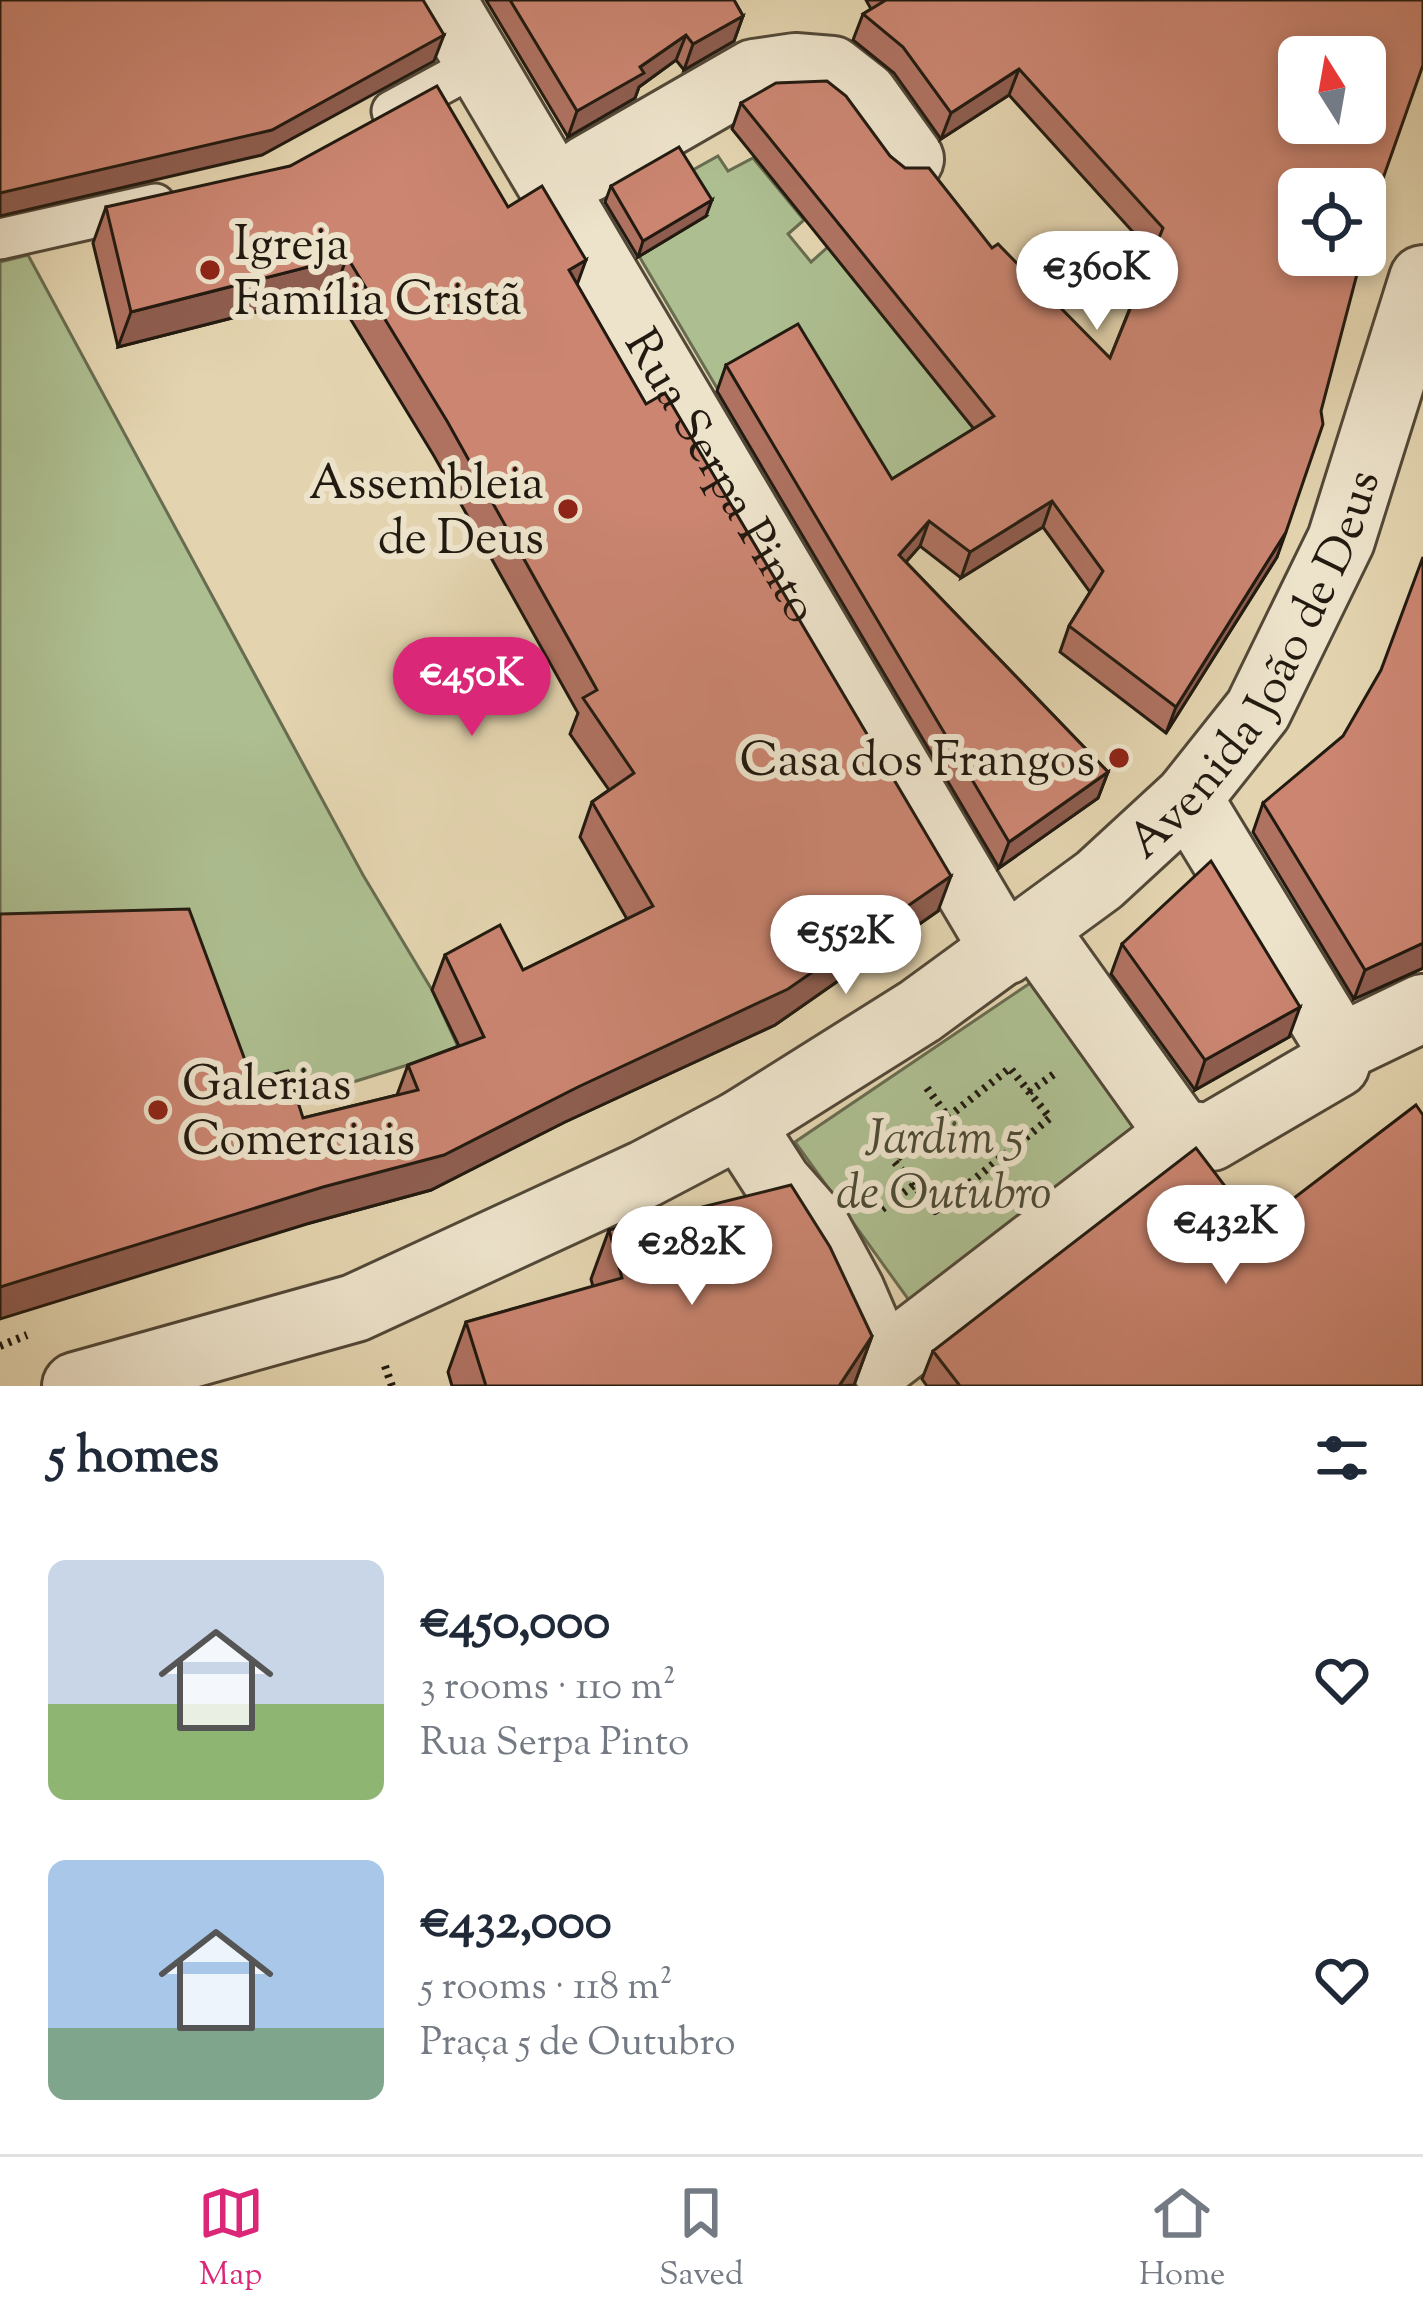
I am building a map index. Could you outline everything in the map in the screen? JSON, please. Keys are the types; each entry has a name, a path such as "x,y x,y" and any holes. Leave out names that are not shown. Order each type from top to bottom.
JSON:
{"street":[{"name":"Rua Serpa Pinto","path":"442,0 1019,940 1195,1135"},
{"path":"587,169 754,73 795,67 832,70 864,95 910,159"},
{"name":"Avenida João de Deus","path":"76,1386 355,1308 645,1174 740,1124 920,1011 1099,880 1188,798 1258,710 1341,540 1423,280"},
{"path":"740,1124 778,1183 815,1226 851,1291 878,1375 1195,1135 1336,1064 1340,1048 1188,798"},
{"path":"1340,1048 1417,1024"}],"lane":[{"path":"367,125 482,62"},
{"path":"0,239 181,198"}],"path":[{"path":"1010,1068 1050,1118 935,1211 894,1161 948,1117 1010,1068"},
{"path":"915,1072 948,1117"},
{"path":"866,1221 914,1185"},
{"path":"0,1346 40,1330"},
{"path":"385,1365 392,1386"}],"green space":[{"path":"718,156 728,171 753,158 804,220 788,234 811,262 828,247 978,434 812,549 639,256 705,217 682,176"},
{"path":"28,255 363,875 432,990 459,1049 276,1106 0,949 0,262"},
{"name":"Jardim 5 de Outubro","path":"1045,973 1158,1130 916,1310 795,1142"}],"building":[{"path":"0,0 423,0 444,35 272,130 0,193"},
{"path":"510,0 734,0 743,16 693,44 686,35 640,67 644,73 577,111"},
{"path":"886,0 1423,0 1423,65 1386,170 1278,168 1278,276 1356,276 1321,411 1323,424 1286,532 1176,707 1069,626 1103,571 1052,501 970,552 929,521 899,555 1108,772 1009,842 726,365 798,324 892,479 994,416 741,103 776,83 827,81 846,96 890,156 905,168 929,168 992,248 998,244 1110,358 1163,228 1019,69 951,113 903,47 863,14"},
{"path":"437,86 508,207 542,186 586,260 569,270 646,404 665,393 951,876 788,989 444,1155 323,1187 0,1287 0,914 189,909 252,1079 288,1071 303,1118 418,1090 408,1065 484,1037 445,955 500,925 523,970 653,906 592,802 634,773 583,698 597,690 447,421 347,257 131,312 106,207 290,166"},
{"path":"679,147 712,200 643,241 611,186"},
{"path":"1423,557 1423,943 1365,970 1263,803 1343,736 1381,670"},
{"path":"1211,861 1300,1007 1205,1060 1122,944"},
{"path":"1416,1105 1423,1115 1423,1386 960,1386 933,1351 1196,1148 1256,1227"},
{"path":"791,1185 830,1247 872,1336 839,1386 486,1386 466,1322 622,1278 609,1230"}],"place":[{"name":"Igreja Família Cristã","path":"210,270"},
{"name":"Assembleia de Deus","path":"568,509"},
{"name":"Casa dos Frangos","path":"1119,758"},
{"name":"Galerias Comerciais","path":"158,1110"}]}
